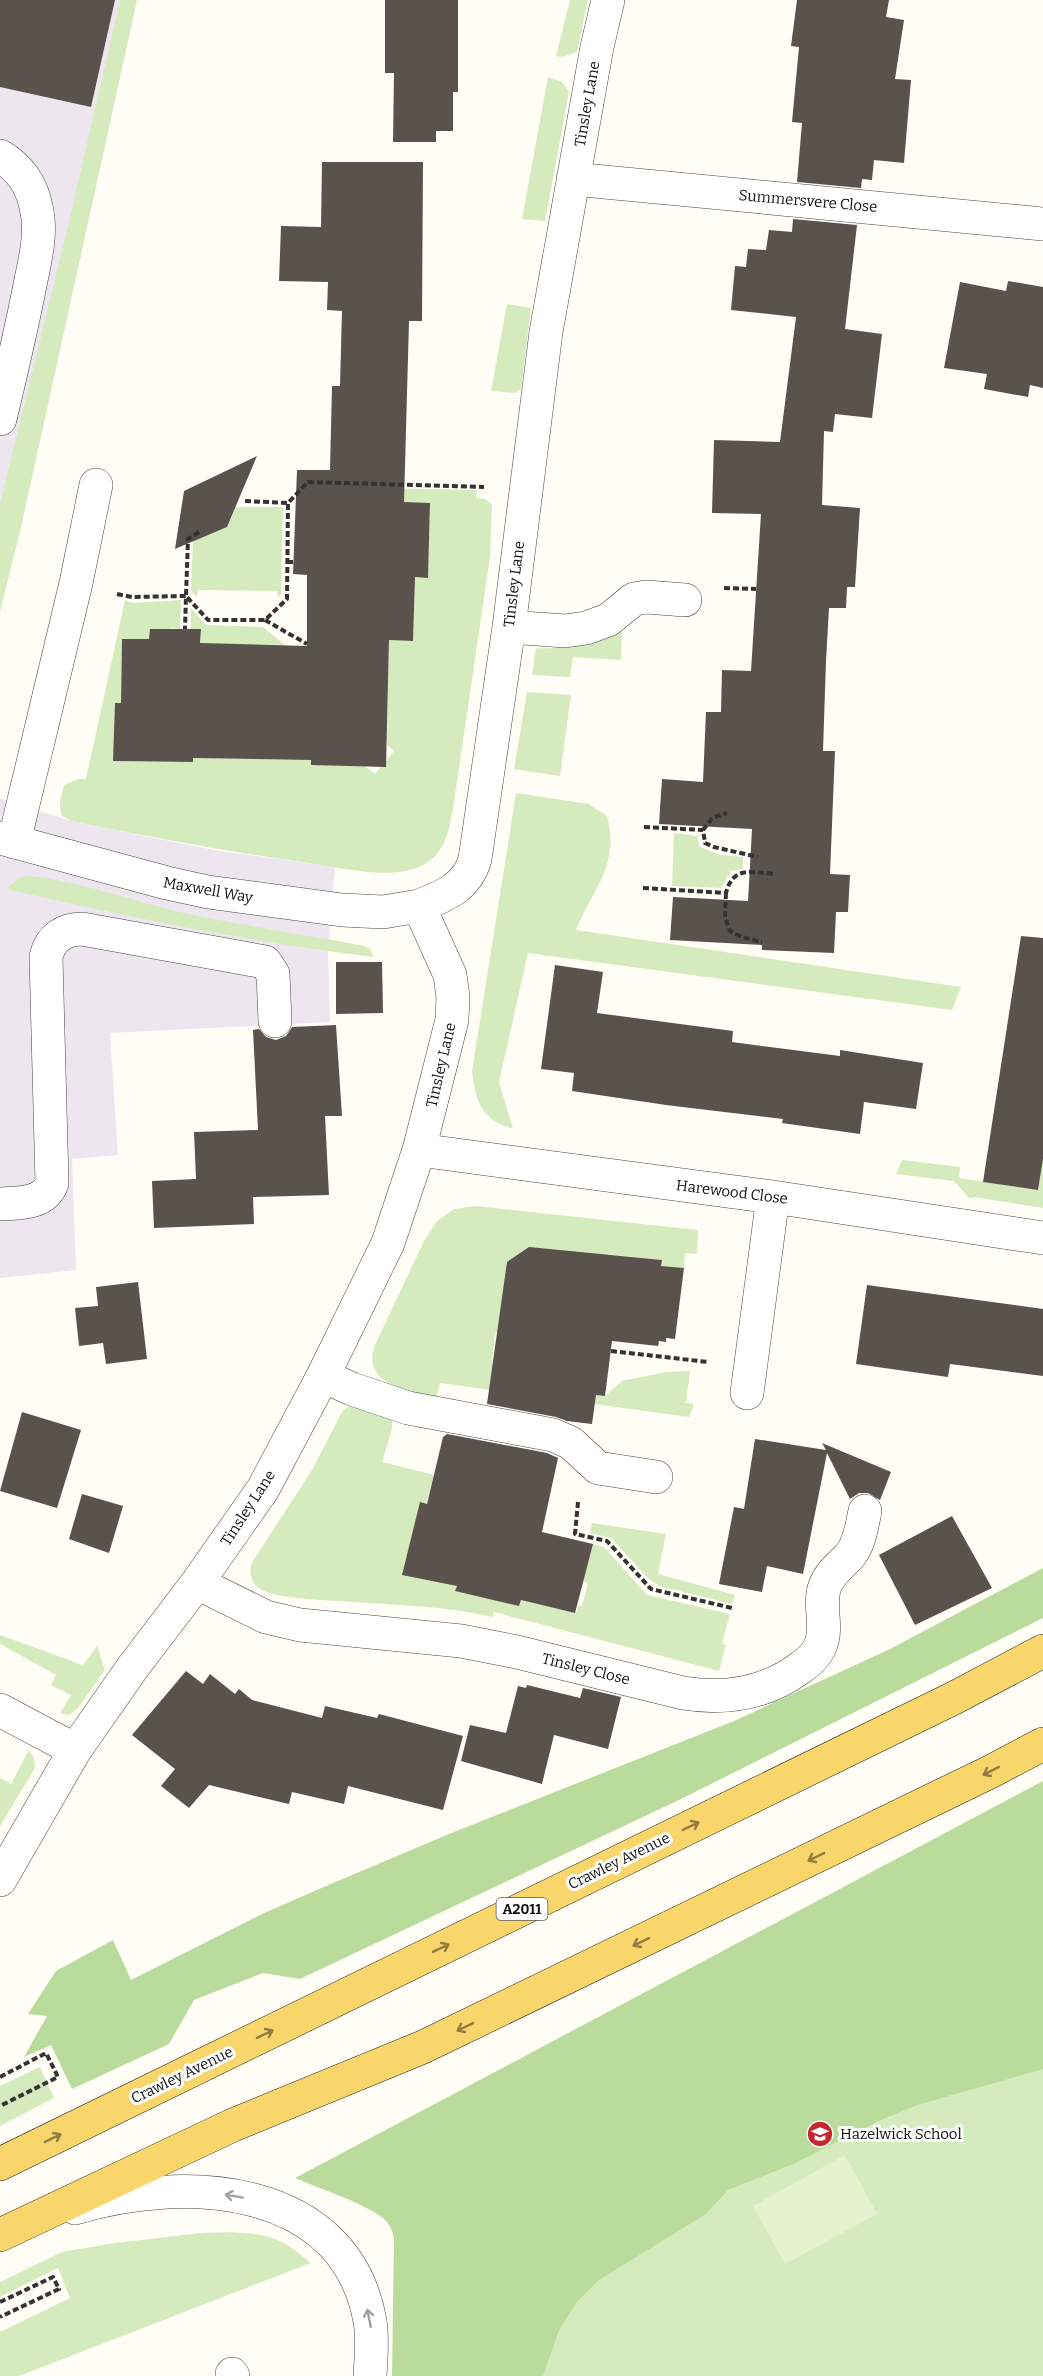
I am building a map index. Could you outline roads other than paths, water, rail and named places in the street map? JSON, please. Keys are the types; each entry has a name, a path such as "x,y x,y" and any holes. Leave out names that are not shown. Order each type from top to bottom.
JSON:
{"main road":[{"name":"Crawley Avenue","path":"0,2164 954,1698 1043,1651"},
{"path":"9,2230 233,2125 423,2047 990,1772 1043,1744"}],"street":[{"name":"Tinsley Lane","path":"2,1870 75,1750 263,1489 323,1376 387,1243 420,1150 444,1057 453,1008 450,975 420,906 455,889 468,878 472,869 488,778 509,627 546,332 597,46 608,0"},
{"path":"0,156 17,170 26,182 37,208 38,227 27,302 0,419"},
{"name":"Summersvere Close","path":"573,179 1043,224"},
{"path":"7,840 76,583 96,485"},
{"path":"509,627 565,632 608,620 634,599 646,597 685,600"},
{"name":"Maxwell Way","path":"7,840 208,892 342,910 390,911 420,906"},
{"path":"0,1204 39,1199 52,1183 46,957 49,946 57,936 68,931 82,929 265,962 273,974 275,1021"},
{"name":"Harewood Close","path":"420,1150 773,1197 1043,1238"},
{"path":"749,1380 773,1197"},
{"path":"323,1376 408,1408 553,1435 565,1439 577,1448 594,1466 604,1470 656,1478"},
{"name":"Tinsley Close","path":"197,1583 266,1617 300,1625 461,1641 517,1652 683,1693 730,1696 753,1692 774,1684 811,1660 821,1645 824,1630 822,1599 825,1585 833,1572 852,1553 865,1511"},
{"path":"0,1710 75,1750"},
{"path":"9,2230 92,2203 158,2192 214,2193 247,2198 280,2208 305,2220 320,2231 350,2268 368,2312 372,2337 370,2376"}],"place":[{"name":"Hazelwick School","path":"820,2134"}]}
